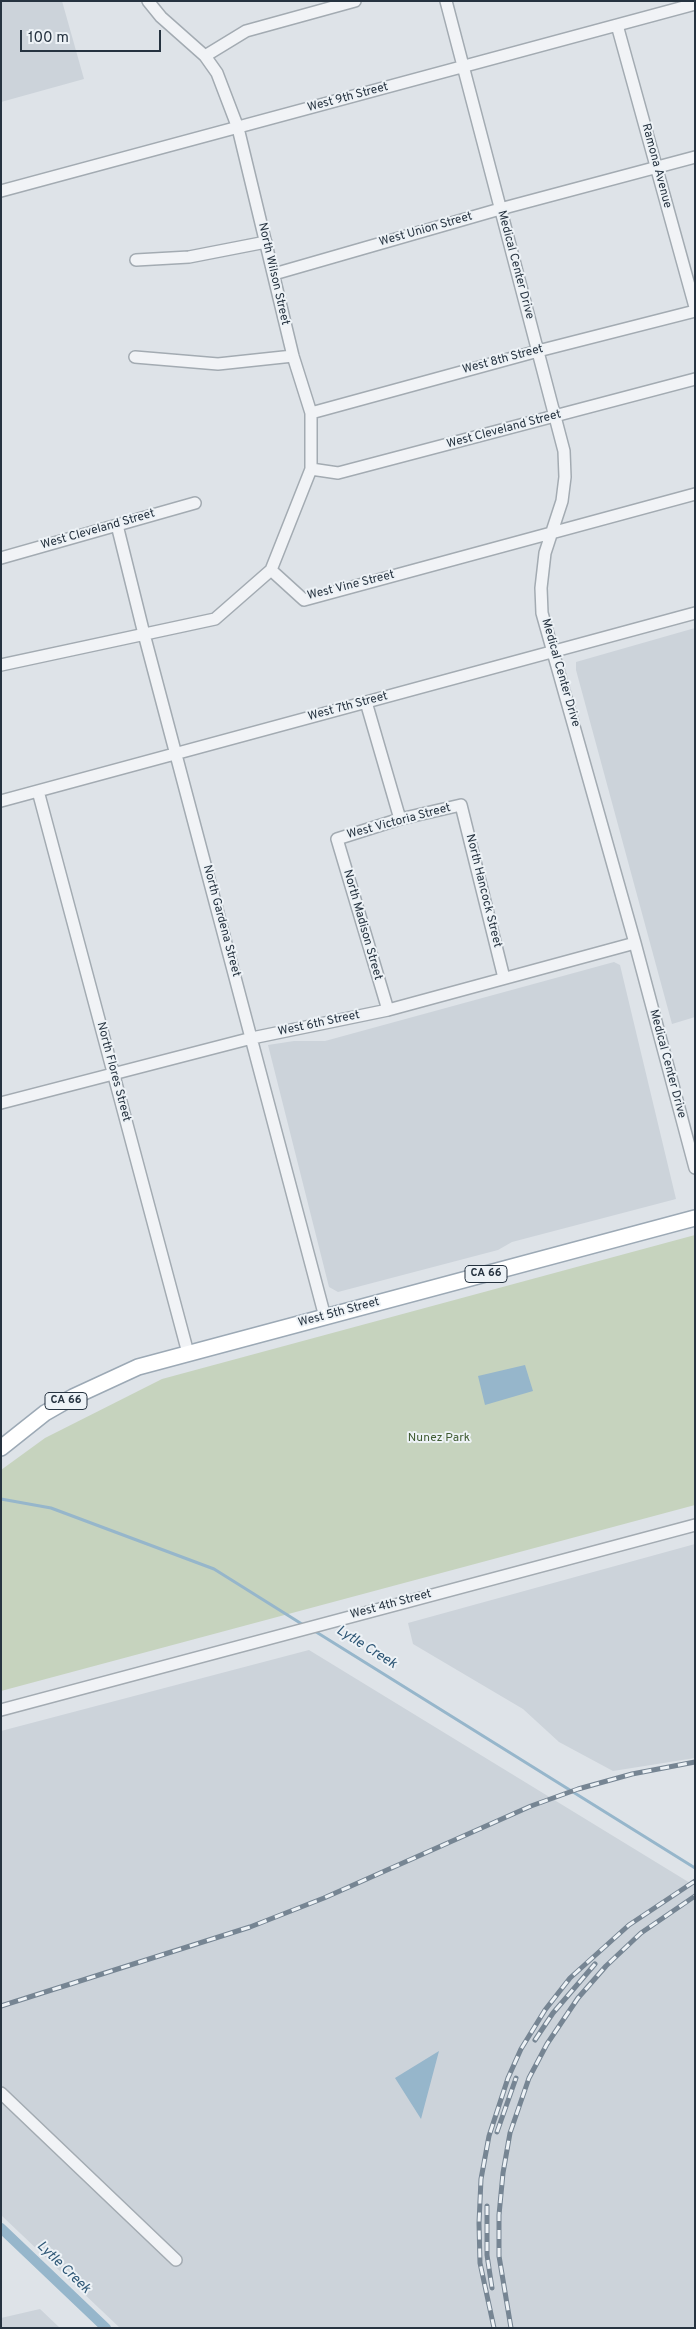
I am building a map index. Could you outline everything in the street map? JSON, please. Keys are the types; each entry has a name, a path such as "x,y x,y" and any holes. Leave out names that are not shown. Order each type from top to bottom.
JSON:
{"main road":[{"name":"West 5th Street","path":"1,1448 45,1413 73,1397 138,1367 695,1218"}],"street":[{"name":"North Wilson Street","path":"148,1 161,17 205,56 217,73 238,128 293,356 311,412 311,469 271,570"},
{"path":"205,56 246,31 355,1"},
{"name":"Medical Center Drive","path":"446,1 564,451 565,476 562,500 545,553 541,588 542,613 636,943 695,1168"},
{"name":"West 9th Street","path":"1,191 695,4"},
{"name":"Ramona Avenue","path":"617,25 695,309"},
{"name":"West Union Street","path":"274,274 500,209 695,157"},
{"path":"136,260 190,257 266,242"},
{"name":"West 8th Street","path":"311,412 695,309"},
{"path":"135,357 218,364 293,356"},
{"name":"West Cleveland Street","path":"311,469 338,473 695,380"},
{"name":"West Vine Street","path":"271,570 304,600 695,494"},
{"name":"West Cleveland Street","path":"1,558 195,503"},
{"name":"North Gardena Street","path":"117,525 144,634 326,1317"},
{"path":"1,665 215,619 271,570"},
{"name":"West 7th Street","path":"1,801 695,613"},
{"path":"366,702 400,819"},
{"name":"North Flores Street","path":"38,791 188,1353"},
{"name":"West Victoria Street","path":"337,840 400,819 461,805"},
{"name":"North Hancock Street","path":"461,805 504,978"},
{"name":"North Madison Street","path":"337,840 388,1010"},
{"name":"West 6th Street","path":"1,1103 252,1038 388,1010 636,943"},
{"name":"West 4th Street","path":"1,1710 284,1633 695,1525"},
{"path":"1,2093 176,2260"}],"shaded area":[{"path":"1,1 62,1 84,79 1,102"},
{"path":"695,628 695,1017 672,1024 576,670 576,662"},
{"path":"614,962 620,965 676,1199 512,1242 498,1250 338,1292 329,1287 268,1045 294,1041 325,1041"},
{"path":"695,1544 695,1758 613,1771 559,1742 523,1709 413,1644 408,1623"},
{"path":"309,1650 695,1886 695,2328 120,2328 1,2215 1,1731"},
{"path":"40,2309 60,2328 1,2328 1,2318"}],"green space":[{"name":"Nunez Park","path":"695,1235 695,1505 1,1691 1,1470 45,1438 162,1379"}],"water":[{"path":"525,1365 533,1391 485,1405 478,1376"},
{"path":"439,2051 421,2119 395,2078"}],"waterway":[{"name":"Lytle Creek","path":"1,1499 51,1508 214,1569 305,1626"},
{"name":"Lytle Creek","path":"313,1630 695,1868"},
{"name":"Lytle Creek","path":"1,2228 106,2328"}],"railway":[{"path":"1,2006 250,1927 324,1898 531,1806 578,1789 632,1774 695,1762"},
{"path":"494,2328 480,2263 481,2179 489,2136 508,2078 521,2049 545,2010 570,1978 629,1925 695,1881"},
{"path":"511,2328 499,2256 499,2215 503,2173 510,2133 529,2078 547,2044 578,1998 606,1966 641,1933 695,1896"},
{"path":"535,2040 553,2013 595,1964"},
{"path":"497,2132 516,2078"},
{"path":"487,2206 487,2255 492,2288"}]}
